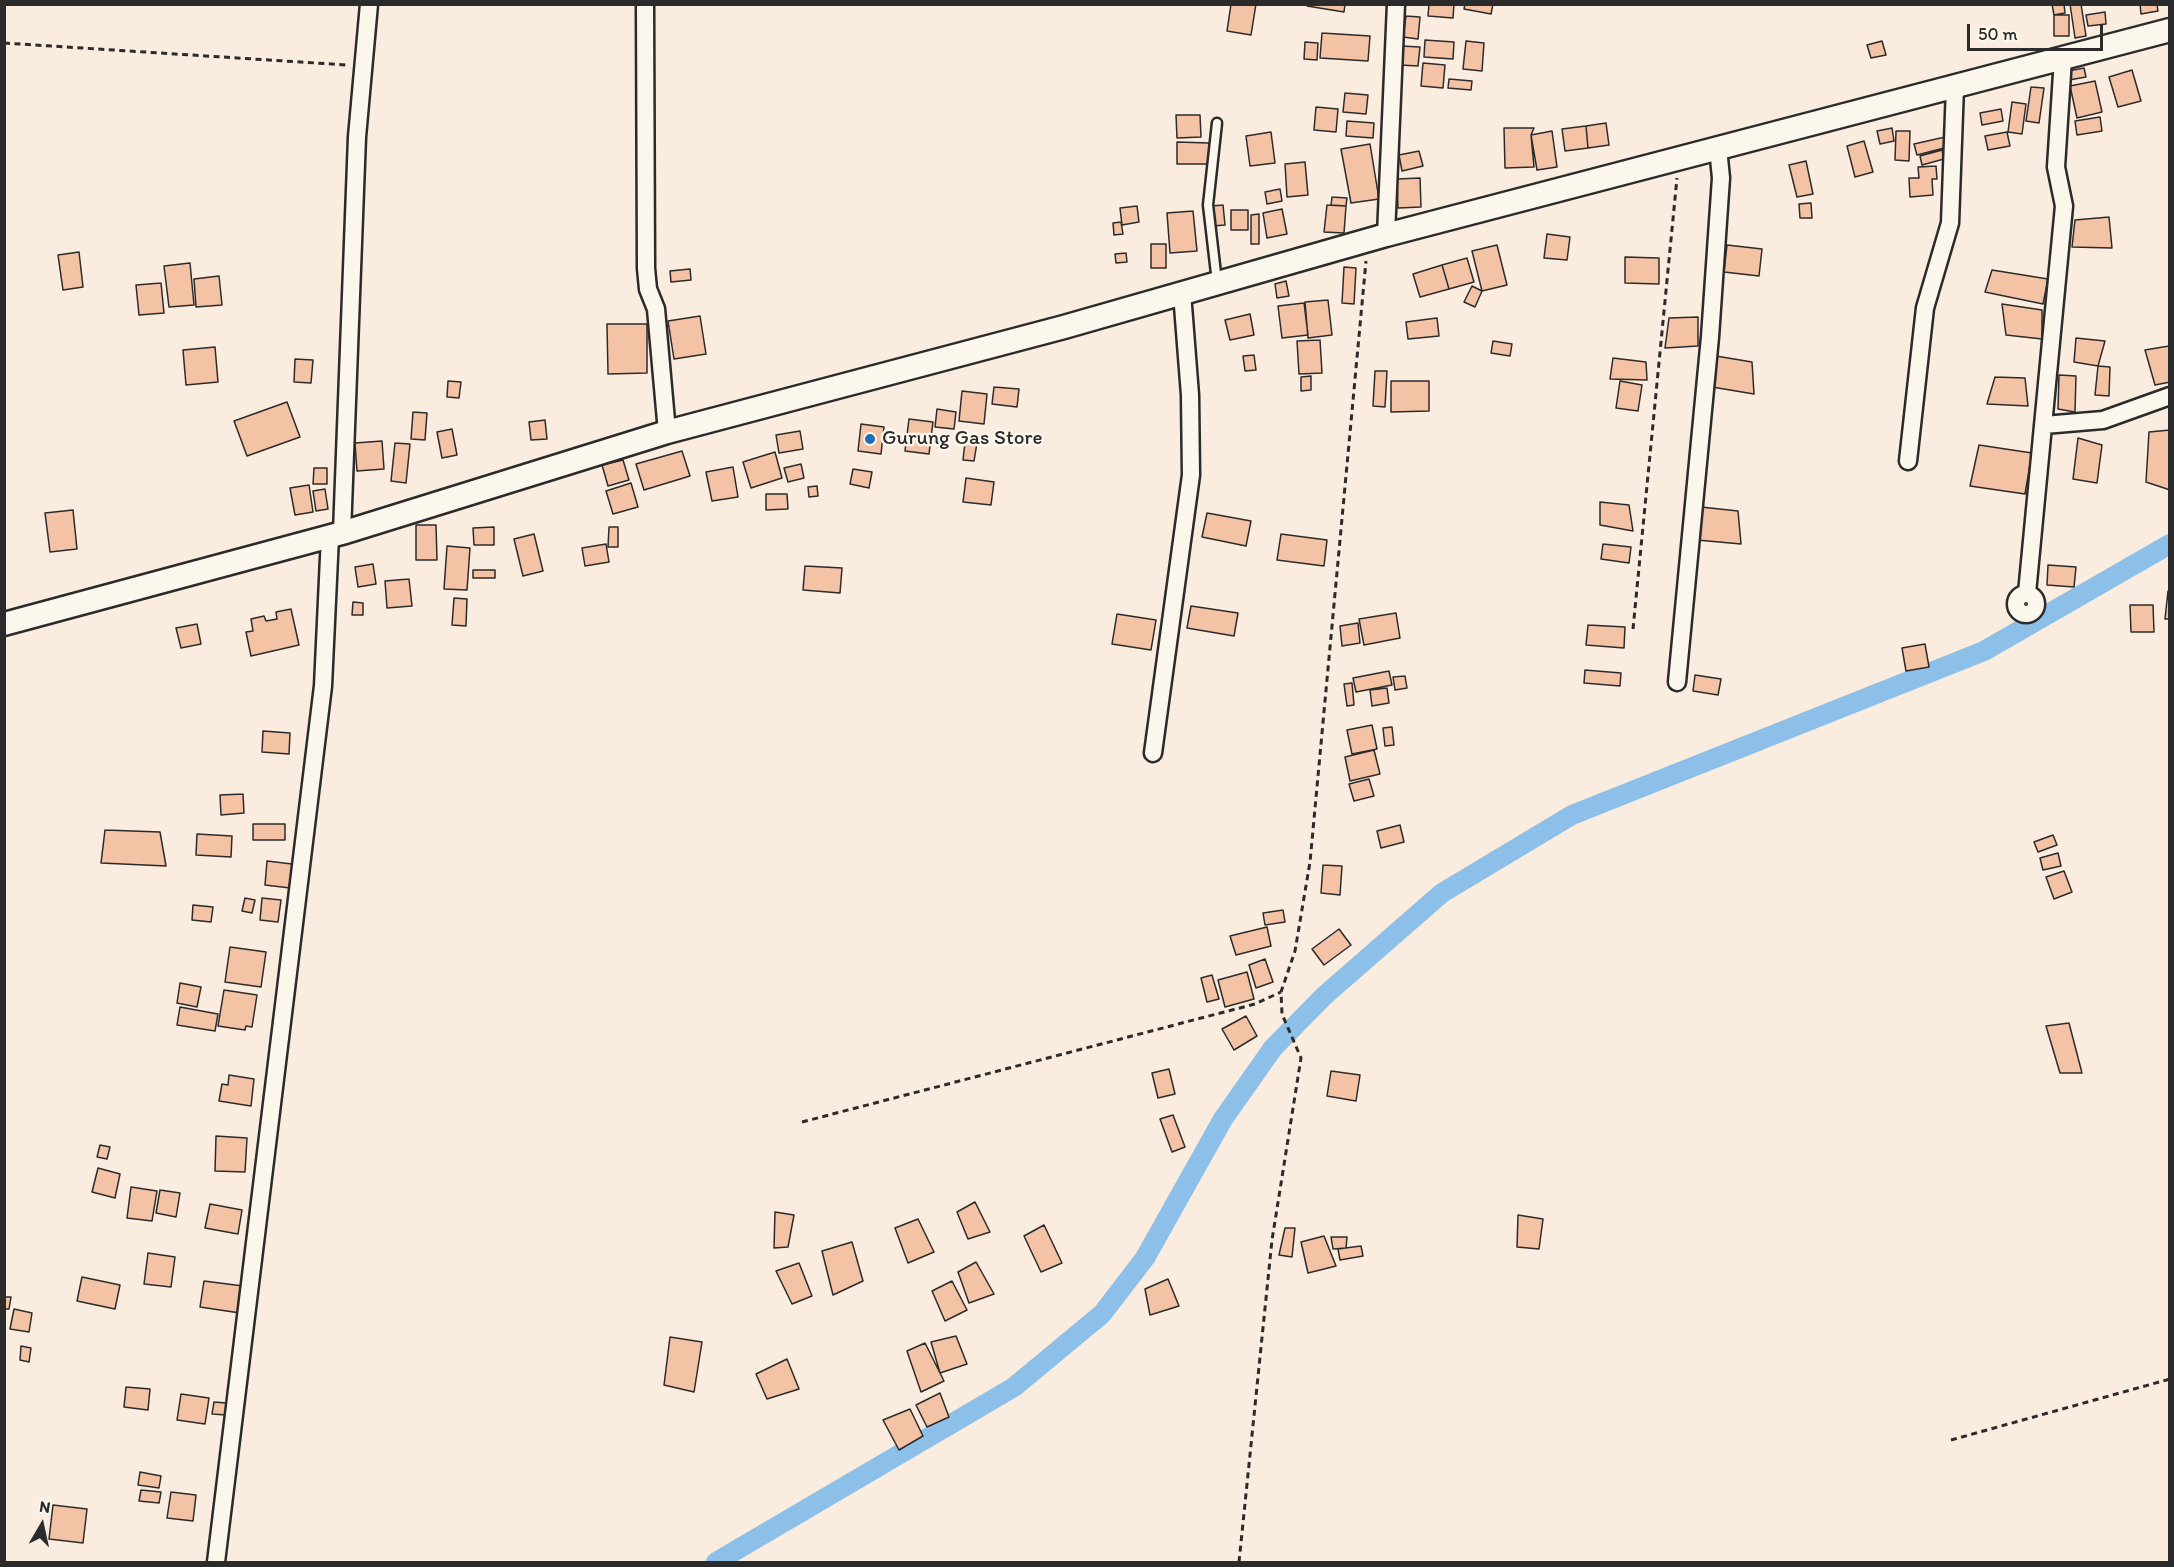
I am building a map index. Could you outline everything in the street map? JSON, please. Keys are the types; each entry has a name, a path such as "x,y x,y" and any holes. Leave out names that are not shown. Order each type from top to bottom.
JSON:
{"main road":[{"path":"4,624 336,535 667,432 1064,327 1377,238 2169,30"}],"street":[{"path":"216,1563 323,686 336,535 357,137 369,4"},
{"path":"645,4 646,268 648,289 656,309 667,432"},
{"path":"1377,238 1396,4"},
{"path":"2027,593 2064,206 2056,167 2063,58"},
{"path":"1908,461 1925,308 1950,223 1955,86"},
{"path":"1677,682 1710,337 1721,178 1718,148"},
{"path":"1153,753 1191,475 1190,395 1182,293"},
{"path":"2044,425 2103,420 2169,396"}],"lane":[{"path":"1217,123 1208,205 1217,283"}],"path":[{"path":"4,43 363,66"},
{"path":"1633,629 1680,158"},
{"path":"1239,1563 1272,1240 1301,1058 1282,1014 1281,992 1295,951 1310,862 1377,238"},
{"path":"802,1122 1255,1004 1281,992"},
{"path":"1951,1440 2169,1379"}],"building":[{"path":"1231,4 1256,4 1251,35 1227,31"},
{"path":"1307,4 1345,4 1344,12 1307,6"},
{"path":"1429,4 1454,4 1453,18 1428,16"},
{"path":"1465,4 1493,4 1491,14 1464,9"},
{"path":"2052,4 2064,4 2065,13 2054,15"},
{"path":"2070,4 2081,4 2086,36 2075,38"},
{"path":"2140,4 2157,4 2158,11 2141,14"},
{"path":"2105,12 2106,24 2088,26 2086,15"},
{"path":"2054,15 2069,15 2069,36 2054,36"},
{"path":"1406,16 1420,17 1418,39 1403,37"},
{"path":"1322,33 1370,36 1368,61 1320,58"},
{"path":"1425,40 1454,42 1453,59 1424,57"},
{"path":"1466,41 1484,43 1482,71 1463,69"},
{"path":"1882,41 1886,55 1871,58 1867,45"},
{"path":"1305,42 1318,43 1317,60 1304,59"},
{"path":"1401,46 1420,47 1418,66 1400,65"},
{"path":"1423,63 1445,65 1443,88 1421,86"},
{"path":"2084,68 2086,77 2069,80 2068,71"},
{"path":"2132,70 2141,101 2118,107 2109,77"},
{"path":"1449,79 1472,81 1471,90 1448,88"},
{"path":"2095,81 2102,112 2077,118 2070,86"},
{"path":"2031,87 2044,88 2039,123 2026,121"},
{"path":"1345,93 1368,95 1366,114 1343,112"},
{"path":"2012,102 2026,104 2022,134 2008,132"},
{"path":"1316,107 1338,109 1336,132 1314,130"},
{"path":"2001,109 2003,121 1982,125 1980,113"},
{"path":"1176,115 1200,115 1201,137 1177,138"},
{"path":"2100,117 2102,131 2077,135 2075,121"},
{"path":"1347,121 1374,123 1373,138 1346,136"},
{"path":"1606,123 1609,145 1588,148 1586,126"},
{"path":"1586,126 1588,148 1565,151 1562,129"},
{"path":"1504,128 1534,128 1531,135 1534,167 1505,168"},
{"path":"1892,128 1894,141 1880,144 1877,131"},
{"path":"1552,131 1557,167 1537,170 1531,135"},
{"path":"1896,131 1910,131 1909,161 1895,160"},
{"path":"1271,132 1275,163 1250,166 1246,136"},
{"path":"2007,132 2010,146 1988,150 1985,136"},
{"path":"1945,137 1948,147 1917,155 1914,144"},
{"path":"1864,141 1873,172 1855,177 1847,146"},
{"path":"1177,142 1209,143 1208,164 1177,164"},
{"path":"1370,144 1379,199 1351,203 1341,149"},
{"path":"1942,150 1944,159 1922,165 1920,156"},
{"path":"1419,151 1423,166 1402,171 1399,155"},
{"path":"1806,161 1813,194 1797,197 1789,165"},
{"path":"1305,162 1308,195 1287,197 1285,164"},
{"path":"1936,166 1937,179 1932,179 1933,195 1910,197 1909,178 1919,178 1918,167"},
{"path":"1420,178 1421,207 1398,208 1397,179"},
{"path":"1280,189 1282,201 1267,204 1265,192"},
{"path":"1332,197 1347,198 1346,206 1331,205"},
{"path":"1811,203 1812,218 1800,218 1799,204"},
{"path":"1223,205 1225,225 1213,226 1212,206"},
{"path":"1327,205 1346,206 1344,233 1324,232"},
{"path":"1137,206 1139,222 1122,225 1120,208"},
{"path":"1282,209 1287,234 1267,238 1263,213"},
{"path":"1231,210 1248,210 1248,230 1231,230"},
{"path":"1193,211 1197,251 1170,253 1167,213"},
{"path":"1259,214 1259,244 1251,244 1251,215"},
{"path":"2109,217 2112,248 2072,247 2075,220"},
{"path":"1121,222 1123,234 1114,235 1113,223"},
{"path":"1547,234 1570,237 1567,260 1544,258"},
{"path":"1151,244 1166,244 1166,268 1151,268"},
{"path":"1497,245 1507,285 1482,291 1472,251"},
{"path":"1727,245 1762,249 1759,276 1724,272"},
{"path":"79,252 83,287 63,290 58,255"},
{"path":"1126,253 1127,262 1116,263 1115,254"},
{"path":"1625,257 1659,258 1659,284 1625,283"},
{"path":"1467,258 1474,282 1449,289 1442,265"},
{"path":"190,263 194,305 169,307 164,266"},
{"path":"1442,265 1449,289 1420,297 1413,274"},
{"path":"1344,267 1356,268 1354,304 1342,303"},
{"path":"690,269 691,280 671,282 670,271"},
{"path":"1992,270 2048,279 2043,304 1985,292"},
{"path":"219,276 222,305 196,307 194,279"},
{"path":"1286,281 1289,296 1277,298 1275,284"},
{"path":"161,283 164,313 139,315 136,285"},
{"path":"1472,286 1482,291 1475,307 1464,302"},
{"path":"1328,300 1332,335 1308,338 1305,302"},
{"path":"1304,303 1308,335 1282,338 1278,306"},
{"path":"2002,304 2042,310 2042,339 2006,335"},
{"path":"1250,314 1254,335 1230,340 1225,320"},
{"path":"700,316 706,354 674,359 668,321"},
{"path":"1698,317 1698,346 1665,348 1669,318"},
{"path":"1437,318 1439,336 1408,339 1406,322"},
{"path":"607,324 647,324 647,373 608,374"},
{"path":"2076,338 2105,341 2098,366 2074,362"},
{"path":"1320,340 1322,373 1299,374 1297,341"},
{"path":"1493,341 1512,344 1510,356 1491,353"},
{"path":"2169,346 2170,382 2155,385 2145,350"},
{"path":"215,347 218,382 186,385 183,350"},
{"path":"1254,355 1256,370 1245,371 1243,356"},
{"path":"1716,356 1752,362 1754,394 1712,387"},
{"path":"1613,358 1646,362 1647,380 1610,379"},
{"path":"295,359 313,360 311,383 294,382"},
{"path":"2098,366 2110,367 2109,396 2095,395"},
{"path":"1375,371 1387,371 1385,407 1373,406"},
{"path":"2059,375 2076,376 2075,412 2058,409"},
{"path":"1311,376 1311,390 1301,391 1301,377"},
{"path":"1995,377 2025,378 2028,406 1987,404"},
{"path":"448,381 461,382 459,398 447,397"},
{"path":"1391,381 1429,381 1429,411 1391,412"},
{"path":"1620,381 1642,385 1638,411 1616,408"},
{"path":"994,387 1019,389 1017,407 992,404"},
{"path":"962,391 987,394 984,424 959,421"},
{"path":"287,402 300,437 247,456 234,421"},
{"path":"937,409 956,412 954,429 935,427"},
{"path":"413,412 427,413 425,440 411,439"},
{"path":"909,419 933,422 929,454 905,451"},
{"path":"545,420 547,439 531,440 529,422"},
{"path":"861,424 884,427 881,454 858,451"},
{"path":"452,429 457,455 442,458 437,432"},
{"path":"2170,430 2170,490 2146,482 2149,432"},
{"path":"800,431 803,449 779,453 776,435"},
{"path":"2078,438 2102,445 2097,483 2073,479"},
{"path":"382,441 384,469 357,471 355,443"},
{"path":"965,442 977,443 974,461 963,460"},
{"path":"395,443 410,444 406,483 391,481"},
{"path":"1979,445 2032,453 2025,494 1970,486"},
{"path":"682,451 690,476 644,490 636,464"},
{"path":"775,452 782,478 751,488 743,462"},
{"path":"623,460 629,480 608,486 602,465"},
{"path":"801,464 804,478 788,482 784,468"},
{"path":"733,467 738,497 712,501 706,472"},
{"path":"314,468 327,468 327,484 313,484"},
{"path":"853,469 872,472 869,488 850,484"},
{"path":"966,478 994,482 991,505 963,502"},
{"path":"631,483 638,507 613,514 606,491"},
{"path":"309,485 313,512 295,515 290,488"},
{"path":"817,486 818,496 809,497 808,487"},
{"path":"325,489 328,509 316,511 313,491"},
{"path":"766,494 787,494 788,509 766,510"},
{"path":"1600,502 1629,505 1633,531 1600,525"},
{"path":"1701,507 1738,511 1741,544 1697,540"},
{"path":"73,510 77,549 50,552 45,513"},
{"path":"1207,513 1251,521 1246,546 1202,537"},
{"path":"416,525 436,525 437,560 416,560"},
{"path":"494,527 494,545 474,545 473,528"},
{"path":"609,527 618,527 618,547 608,547"},
{"path":"534,534 543,571 523,576 514,539"},
{"path":"1281,534 1327,540 1324,566 1277,560"},
{"path":"606,544 609,562 585,566 582,548"},
{"path":"1603,544 1631,547 1629,563 1601,559"},
{"path":"447,546 470,548 467,590 444,589"},
{"path":"373,564 376,584 358,587 355,567"},
{"path":"2048,565 2076,567 2074,587 2047,585"},
{"path":"805,566 842,568 840,593 803,590"},
{"path":"473,570 495,570 495,578 473,578"},
{"path":"409,579 412,606 387,608 385,581"},
{"path":"2168,591 2170,619 2165,619"},
{"path":"454,598 467,599 466,626 452,625"},
{"path":"353,602 363,603 363,615 352,615"},
{"path":"2130,605 2153,605 2154,632 2131,632"},
{"path":"1191,606 1238,613 1234,636 1187,628"},
{"path":"291,609 299,645 251,656 246,632 253,631 251,619 264,616 266,621 277,619 276,612"},
{"path":"1396,613 1400,638 1364,645 1359,619"},
{"path":"1117,614 1156,620 1151,650 1112,644"},
{"path":"1358,623 1360,643 1342,646 1340,626"},
{"path":"197,624 201,644 181,648 176,628"},
{"path":"1588,625 1625,627 1624,648 1586,645"},
{"path":"1925,644 1929,667 1906,671 1902,648"},
{"path":"1585,670 1621,673 1620,686 1584,683"},
{"path":"1389,671 1392,685 1356,692 1353,678"},
{"path":"1695,675 1721,679 1718,695 1693,691"},
{"path":"1405,676 1407,688 1395,690 1393,677"},
{"path":"1352,683 1354,705 1347,706 1344,684"},
{"path":"1387,688 1389,703 1372,706 1370,690"},
{"path":"1372,725 1377,749 1352,754 1347,730"},
{"path":"1392,727 1394,745 1385,746 1383,728"},
{"path":"263,731 290,733 289,754 262,752"},
{"path":"1374,750 1380,774 1350,781 1345,757"},
{"path":"1369,779 1374,796 1354,801 1349,784"},
{"path":"243,794 244,813 221,815 220,795"},
{"path":"253,824 285,824 285,840 253,840"},
{"path":"1400,825 1404,842 1381,848 1377,831"},
{"path":"105,830 160,832 166,866 101,863"},
{"path":"197,834 232,836 231,857 196,855"},
{"path":"2053,835 2057,845 2038,852 2034,842"},
{"path":"2058,853 2061,866 2043,870 2040,858"},
{"path":"267,861 292,864 290,888 265,885"},
{"path":"1323,865 1342,866 1340,895 1321,893"},
{"path":"2064,871 2072,892 2054,899 2046,877"},
{"path":"245,898 255,900 252,913 242,911"},
{"path":"262,898 281,900 278,922 260,920"},
{"path":"193,905 213,907 211,922 192,920"},
{"path":"1283,910 1285,922 1265,925 1263,913"},
{"path":"1267,927 1271,946 1236,955 1230,936"},
{"path":"1339,929 1351,945 1324,965 1312,949"},
{"path":"230,947 266,952 261,987 225,982"},
{"path":"1265,959 1273,982 1256,988 1249,965"},
{"path":"1247,972 1254,999 1225,1007 1218,980"},
{"path":"1212,975 1219,999 1207,1002 1201,978"},
{"path":"180,983 201,987 197,1007 177,1003"},
{"path":"224,990 257,995 252,1027 246,1026 245,1030 218,1026"},
{"path":"180,1007 218,1014 215,1031 177,1025"},
{"path":"1246,1016 1257,1036 1234,1050 1222,1029"},
{"path":"2069,1023 2082,1073 2060,1073 2046,1026"},
{"path":"1169,1069 1175,1094 1158,1098 1152,1073"},
{"path":"1331,1071 1360,1075 1356,1101 1327,1096"},
{"path":"229,1075 254,1079 251,1106 219,1101 222,1084 228,1085"},
{"path":"1173,1115 1185,1147 1172,1152 1160,1119"},
{"path":"216,1136 247,1138 245,1172 215,1171"},
{"path":"100,1145 110,1147 107,1159 97,1157"},
{"path":"98,1168 120,1174 115,1198 92,1192"},
{"path":"131,1187 157,1191 152,1221 127,1218"},
{"path":"160,1190 180,1193 176,1217 156,1213"},
{"path":"975,1202 990,1232 968,1239 957,1212"},
{"path":"210,1204 242,1210 238,1234 205,1228"},
{"path":"775,1212 794,1215 788,1247 774,1248"},
{"path":"1518,1215 1543,1219 1539,1249 1517,1247"},
{"path":"918,1219 934,1252 908,1263 895,1228"},
{"path":"1044,1225 1062,1263 1041,1272 1024,1236"},
{"path":"1285,1228 1295,1228 1292,1257 1279,1255"},
{"path":"1324,1236 1336,1266 1308,1273 1301,1242"},
{"path":"1331,1237 1347,1237 1346,1248 1333,1249"},
{"path":"852,1242 863,1281 833,1295 822,1251"},
{"path":"1361,1246 1363,1256 1340,1260 1338,1249"},
{"path":"148,1253 175,1257 171,1287 144,1284"},
{"path":"976,1262 994,1294 969,1303 958,1272"},
{"path":"799,1263 812,1296 792,1304 776,1271"},
{"path":"82,1277 120,1285 115,1309 77,1301"},
{"path":"1168,1279 1179,1306 1150,1315 1145,1289"},
{"path":"204,1281 243,1286 240,1313 200,1307"},
{"path":"952,1281 967,1310 945,1321 932,1291"},
{"path":"4,1297 11,1297 9,1309 4,1309"},
{"path":"14,1309 32,1313 29,1332 10,1329"},
{"path":"956,1336 967,1364 940,1373 931,1342"},
{"path":"670,1337 702,1342 694,1392 664,1385"},
{"path":"925,1343 944,1381 921,1392 907,1351"},
{"path":"21,1346 31,1348 29,1362 20,1360"},
{"path":"787,1359 799,1389 767,1399 756,1374"},
{"path":"126,1387 150,1389 148,1410 124,1407"},
{"path":"940,1393 949,1417 927,1427 916,1405"},
{"path":"181,1394 209,1398 205,1424 177,1420"},
{"path":"214,1402 227,1403 226,1415 212,1414"},
{"path":"910,1409 923,1436 899,1450 883,1420"},
{"path":"140,1472 161,1476 159,1488 138,1485"},
{"path":"141,1490 161,1492 159,1503 139,1501"},
{"path":"171,1492 196,1495 193,1521 167,1518"},
{"path":"53,1505 87,1509 83,1543 49,1539"}],"waterway":[{"path":"716,1562 1014,1387 1102,1314 1145,1258 1223,1119 1273,1048 1324,996 1442,893 1572,815 1984,651 2170,544"}],"place":[{"name":"Gurung Gas Store","path":"870,439"}]}
